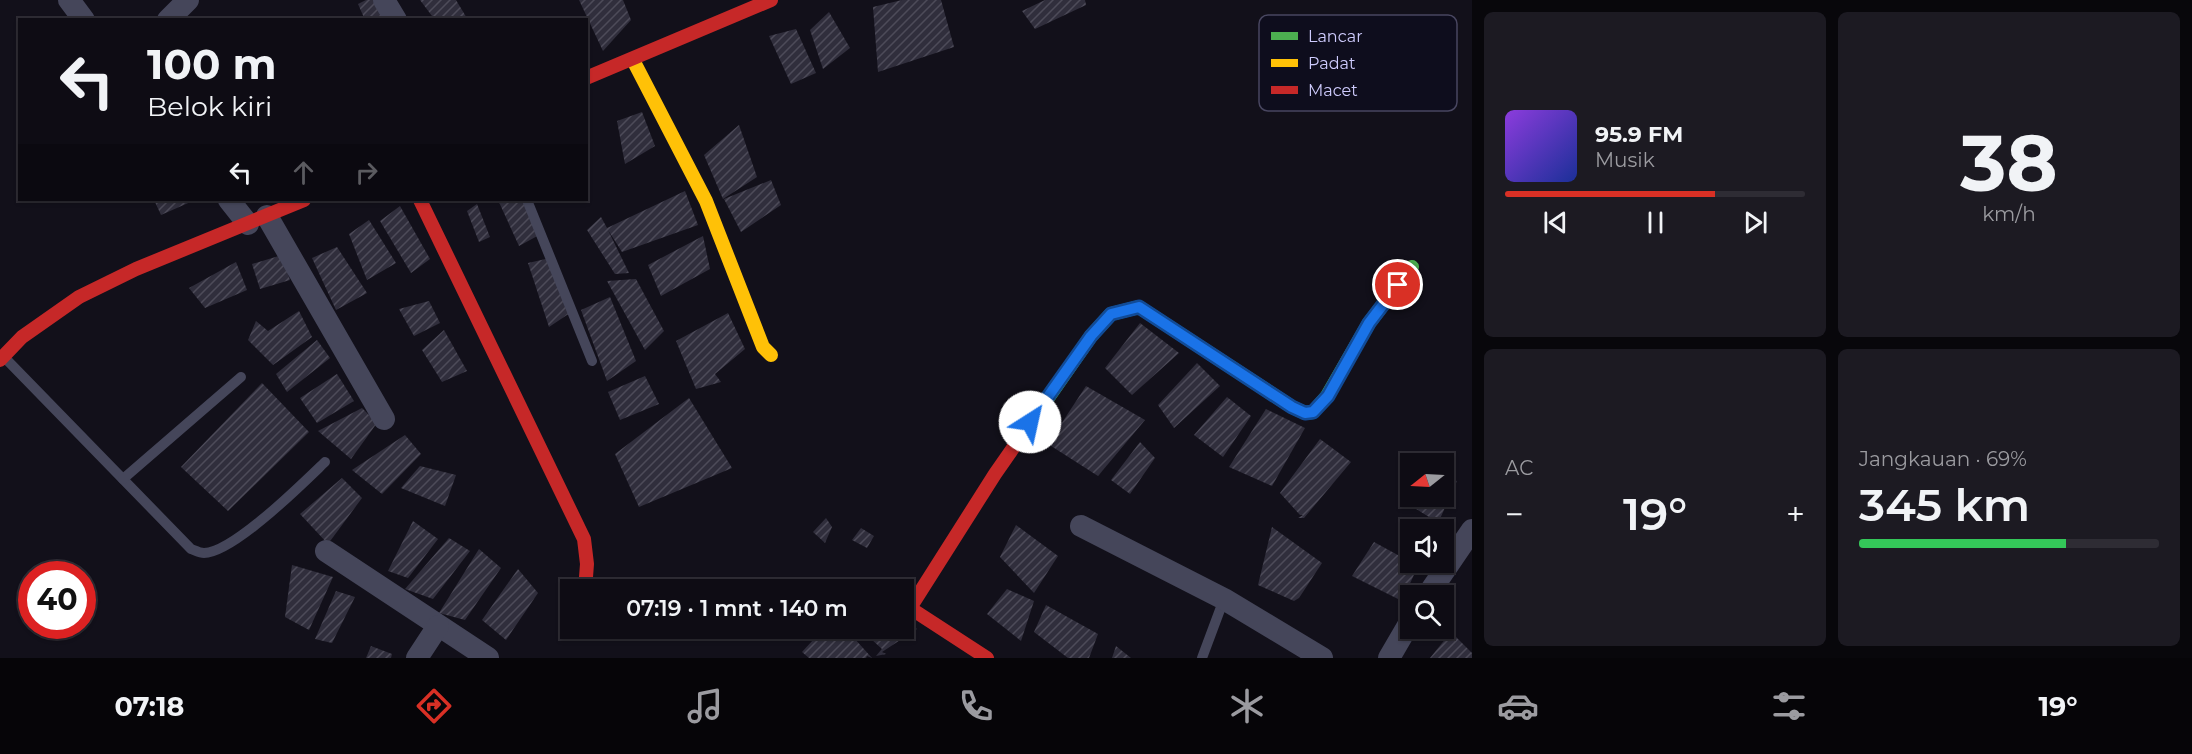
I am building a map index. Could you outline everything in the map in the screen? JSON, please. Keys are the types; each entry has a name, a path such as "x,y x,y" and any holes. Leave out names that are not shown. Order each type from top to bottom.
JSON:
{"street":[{"path":"69,0 82,18"},
{"path":"170,18 188,0"},
{"path":"384,0 395,18"},
{"path":"588,77 767,1"},
{"path":"633,60 706,201 763,347 771,355"},
{"path":"230,201 258,220 384,420"},
{"path":"2,358 22,338 79,297 136,270 302,201"},
{"path":"420,201 584,539 587,564 586,579"},
{"path":"987,658 910,608 995,474 1091,336 1111,314 1139,307 1292,407 1305,413 1313,412 1328,396 1369,323 1412,267"},
{"path":"1081,526 1224,599 1322,658"},
{"path":"1434,585 1472,530"},
{"path":"326,551 488,658"},
{"path":"417,658 438,626"},
{"path":"1389,658 1400,639"}],"lane":[{"path":"527,201 592,361"},
{"path":"2,358 191,549 204,553 222,548 254,525 325,462"},
{"path":"123,479 241,377"},
{"path":"1202,658 1224,599"}],"building":[{"path":"366,0 379,0 388,18 364,18 358,4"},
{"path":"420,0 456,0 467,18 434,18"},
{"path":"579,0 623,0 631,20 603,51"},
{"path":"902,0 941,0 954,47 878,72 873,7"},
{"path":"1045,0 1085,0 1086,5 1035,29 1022,11"},
{"path":"829,12 850,48 823,69 810,30"},
{"path":"796,29 816,73 791,84 769,36"},
{"path":"642,112 655,146 625,164 617,121"},
{"path":"739,125 757,177 723,199 704,155"},
{"path":"771,180 781,205 741,232 724,199"},
{"path":"685,191 698,225 622,252 608,230 629,273 615,274 587,230 601,217 607,228"},
{"path":"154,201 193,201 161,215"},
{"path":"498,201 527,201 541,234 519,246"},
{"path":"477,204 490,237 479,242 467,211"},
{"path":"400,206 430,259 411,273 380,221"},
{"path":"369,220 396,263 367,280 349,234"},
{"path":"703,236 710,269 661,296 648,265"},
{"path":"337,247 367,293 336,310 312,258"},
{"path":"282,255 290,280 260,289 252,264"},
{"path":"550,258 570,313 549,327 528,263"},
{"path":"236,262 247,290 205,308 189,288"},
{"path":"636,279 664,331 645,350 607,281"},
{"path":"610,297 636,361 607,381 581,310"},
{"path":"429,301 440,323 414,336 399,309"},
{"path":"299,311 312,337 273,365 248,340 256,321 268,331"},
{"path":"728,313 745,349 715,374 721,382 696,389 676,341"},
{"path":"1140,323 1179,353 1132,395 1105,368"},
{"path":"444,330 467,371 442,382 422,350"},
{"path":"317,340 330,358 287,392 276,374"},
{"path":"1197,363 1220,386 1174,428 1158,405"},
{"path":"337,374 354,401 317,423 300,398"},
{"path":"645,376 659,404 620,420 608,392"},
{"path":"262,383 309,432 228,511 181,467"},
{"path":"1086,386 1145,420 1098,476 1048,444"},
{"path":"1227,397 1251,416 1223,457 1194,435"},
{"path":"689,398 732,468 639,507 615,454"},
{"path":"362,408 377,423 351,459 318,431"},
{"path":"1266,409 1305,428 1272,486 1229,467"},
{"path":"405,435 421,454 382,494 352,470"},
{"path":"1320,439 1351,462 1304,518 1298,518 1303,515 1300,515 1280,493"},
{"path":"1140,442 1155,458 1130,494 1111,480"},
{"path":"420,466 456,475 445,506 401,488"},
{"path":"342,478 362,498 328,544 300,514"},
{"path":"1413,507 1445,507 1440,519 1432,519"},
{"path":"826,518 832,527 825,543 813,532"},
{"path":"413,521 438,539 408,578 388,571"},
{"path":"1016,525 1058,556 1034,593 1000,557"},
{"path":"1272,527 1322,563 1299,598 1294,601 1258,585"},
{"path":"861,528 874,536 867,548 852,540"},
{"path":"449,538 470,551 433,599 405,589"},
{"path":"1374,542 1400,556 1400,573 1415,573 1409,585 1400,585 1400,600 1352,576"},
{"path":"479,549 501,568 465,620 439,613"},
{"path":"292,565 333,577 309,630 285,617"},
{"path":"518,569 538,593 506,640 482,620"},
{"path":"1007,589 1034,601 1021,641 987,614"},
{"path":"336,591 355,597 332,643 315,639"},
{"path":"1046,605 1098,634 1089,658 1068,658 1034,632"},
{"path":"1454,635 1472,653 1472,658 1430,658 1445,639 1454,639"},
{"path":"814,639 855,639 872,658 867,656 866,658 809,658 802,652"},
{"path":"871,639 902,639 882,652 886,654 876,656 882,649"},
{"path":"371,646 392,654 391,658 366,658"},
{"path":"1116,646 1131,658 1112,658"}],"traffic: fast":[{"path":"1041,408 1091,336 1111,314 1139,307 1292,407 1305,413 1313,412 1327,396 1369,323 1412,267"}],"traffic: slow":[{"path":"633,60 706,201 763,347 771,355"}],"traffic: jam":[{"path":"588,77 771,0"},
{"path":"0,360 22,337 79,297 136,269 302,201"},
{"path":"420,201 584,539 587,564 586,579"},
{"path":"987,658 910,608 995,474 1041,408"}],"route":[{"path":"1030,422 1091,336 1111,314 1139,307 1292,407 1305,413 1313,412 1328,396 1369,323 1398,285"}]}
